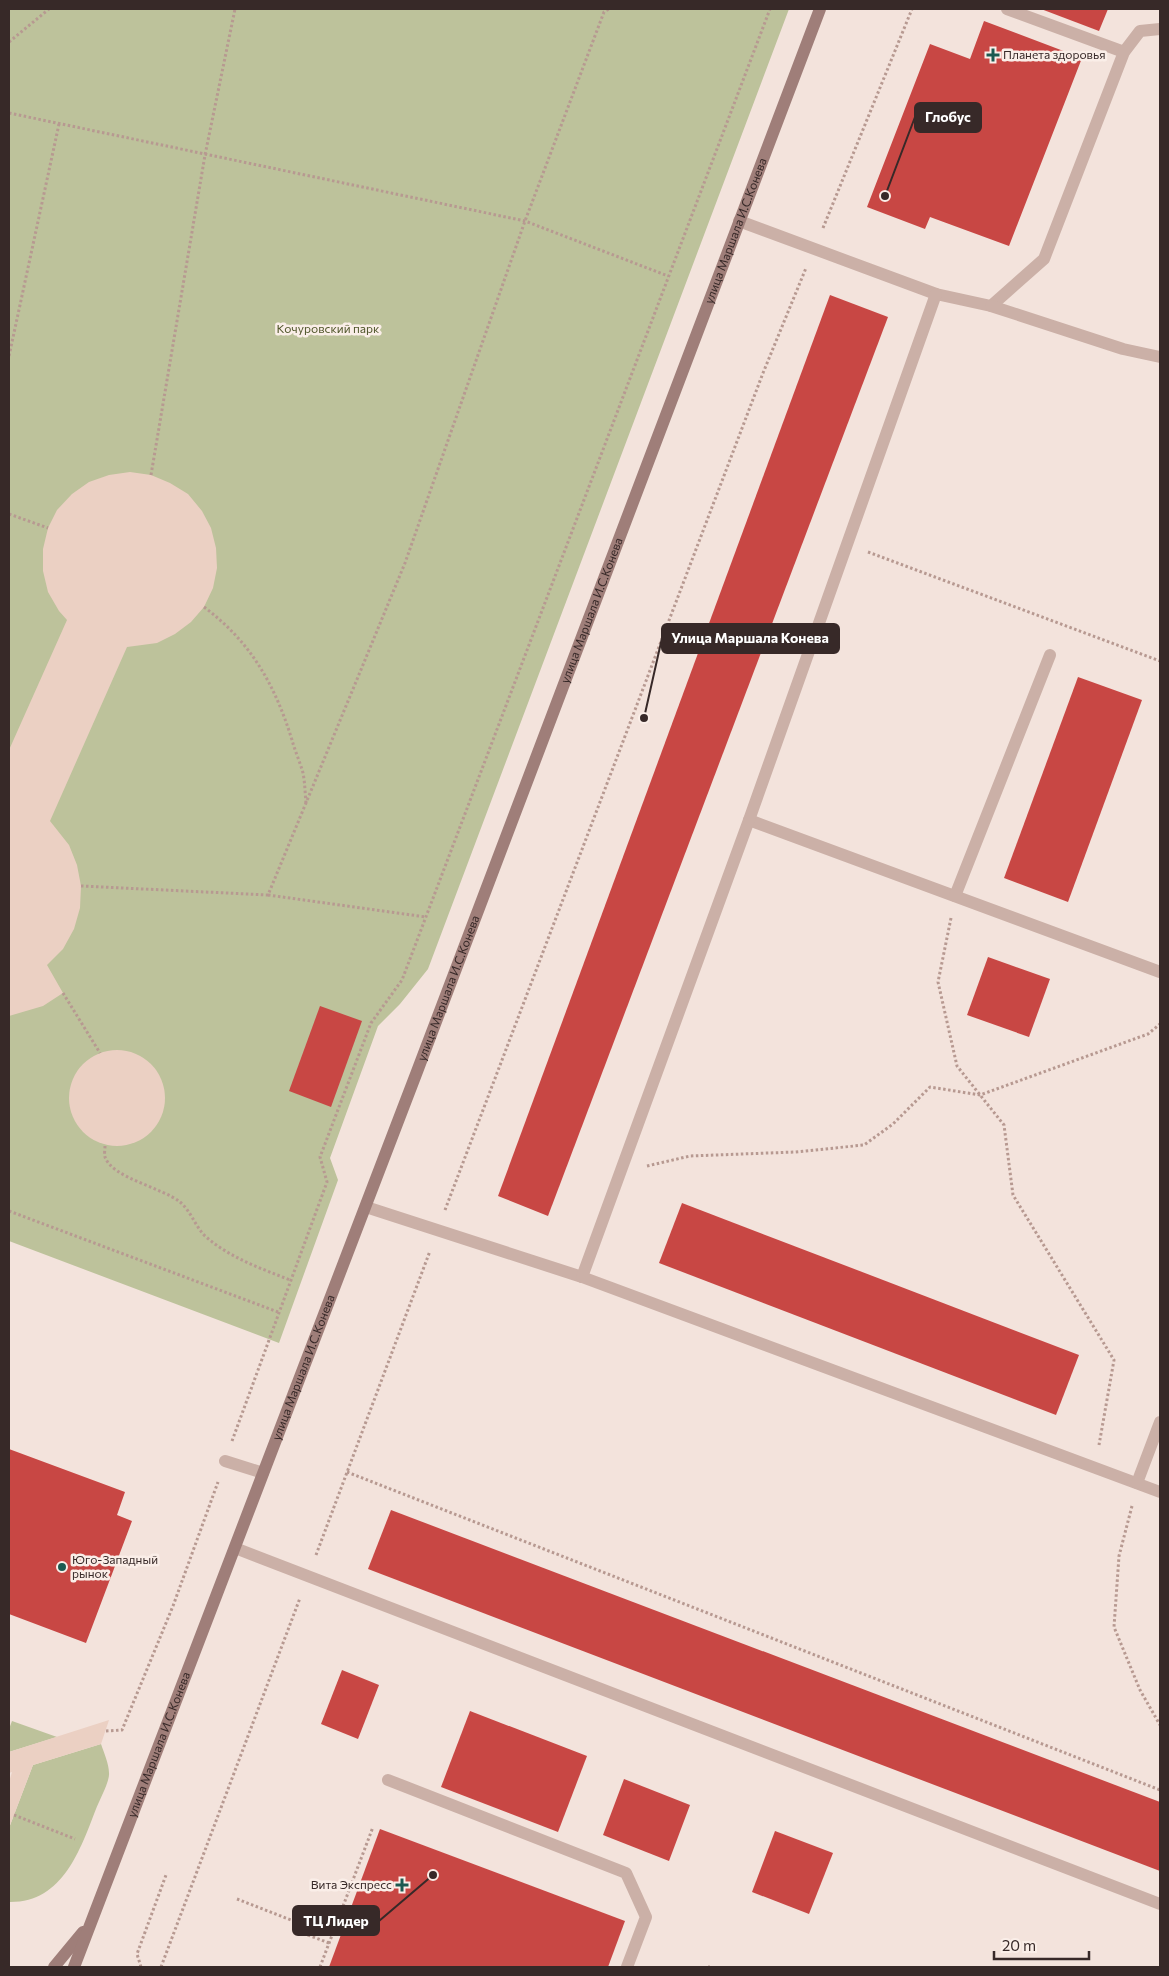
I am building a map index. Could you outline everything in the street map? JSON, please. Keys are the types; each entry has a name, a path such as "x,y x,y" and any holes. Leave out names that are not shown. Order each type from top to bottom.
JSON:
{"main road":[{"name":"улица Маршала И.С.Конева","path":"74,1967 366,1207 820,9"},
{"path":"54,1967 92,1920"}],"lane":[{"path":"1006,9 1124,52"},
{"path":"991,306 1044,259 1124,52 1140,31 1160,29"},
{"path":"739,221 815,247 936,294 991,306 1122,349 1160,357"},
{"path":"582,1276 749,820 936,294"},
{"path":"955,896 1050,655"},
{"path":"749,820 1160,972"},
{"path":"366,1207 582,1276 1160,1492"},
{"path":"1137,1484 1160,1422"},
{"path":"225,1461 263,1474"},
{"path":"235,1548 1160,1904"},
{"path":"388,1780 626,1873 646,1917 627,1967"}],"path":[{"path":"9,42 49,9"},
{"path":"151,475 205,155 235,9"},
{"path":"268,895 406,563 525,221 604,12 609,9"},
{"path":"106,1731 122,1730 173,1606 278,1312 327,1182 320,1157 371,1024 402,980 770,9"},
{"path":"161,1967 437,1230 760,383 912,9"},
{"path":"9,113 525,221 668,276"},
{"path":"9,356 59,124"},
{"path":"9,514 48,528"},
{"path":"847,544 1160,661"},
{"path":"204,607 224,622 261,666 286,720 303,774 306,804"},
{"path":"81,886 268,895 426,917"},
{"path":"955,896 938,982 957,1066 1004,1125 1013,1195 1114,1360 1096,1468"},
{"path":"62,993 100,1053"},
{"path":"620,1172 690,1156 795,1152 864,1145 893,1124 930,1087 980,1095 1148,1034 1160,1024"},
{"path":"105,1146 105,1157 111,1166 121,1174 182,1203 204,1235 232,1256 290,1280"},
{"path":"9,1211 278,1312"},
{"path":"347,1472 1160,1790"},
{"path":"1137,1484 1119,1556 1114,1627 1140,1690 1160,1725"},
{"path":"14,1815 75,1839"},
{"path":"320,1967 373,1828"},
{"path":"140,1967 137,1954 166,1875"},
{"path":"237,1899 292,1920 305,1914 335,1926"},
{"path":"329,1943 308,1935 317,1908 339,1916"}],"green space":[{"name":"Кочуровский парк","path":"9,9 789,9 428,969 400,1004 378,1026 330,1158 338,1180 279,1343 9,1241"},
{"path":"12,1721 57,1737 9,1752 9,1729"},
{"path":"101,1744 109,1770 109,1777 76,1857 56,1884 43,1894 28,1900 9,1902 9,1828 33,1765"}],"shaded area":[{"path":"130,472 151,475 170,483 188,494 202,511 211,528 216,548 217,568 213,588 204,607 191,622 175,634 157,643 127,647 50,821 69,845 77,865 81,886 80,908 74,929 63,949 47,965 63,993 43,1006 9,1016 9,750 67,620 59,611 48,592 43,571 43,549 48,528 57,510 72,494 89,482 109,475"},
{"path":"117,1050 135,1053 151,1064 162,1080 165,1098 162,1116 151,1132 135,1143 117,1146 99,1143 83,1132 72,1116 69,1098 72,1080 83,1064 99,1053"},
{"path":"109,1720 101,1744 33,1765 9,1828 9,1782 12,1772 9,1773 9,1752"}],"building":[{"path":"1041,9 1108,9 1099,31"},
{"path":"984,21 1082,58 1009,246 930,217 925,229 867,207 930,44 970,59"},
{"path":"830,295 888,317 548,1216 498,1196"},
{"path":"1078,677 1142,700 1068,902 1004,878"},
{"path":"988,957 1050,979 1029,1037 967,1015"},
{"path":"320,1006 362,1021 331,1107 289,1091"},
{"path":"682,1203 1079,1355 1056,1415 659,1263"},
{"name":"Юго-Западный рынок","path":"9,1449 125,1492 117,1515 132,1521 86,1643 9,1614"},
{"path":"391,1510 1160,1802 1160,1871 368,1569"},
{"path":"342,1670 379,1685 358,1739 321,1724"},
{"path":"470,1711 587,1756 558,1832 441,1787"},
{"path":"624,1779 690,1805 669,1861 603,1835"},
{"path":"380,1829 625,1921 608,1967 329,1967"},
{"path":"775,1831 833,1853 809,1914 752,1892"}],"place":[{"name":"Планета здоровья","path":"993,55"},
{"name":"Глобус","path":"885,196"},
{"name":"Улица Маршала Конева","path":"644,718"},
{"name":"Юго-Западный рынок","path":"62,1567"},
{"name":"ТЦ Лидер","path":"433,1875"},
{"name":"Вита Экспресс","path":"402,1885"}]}
